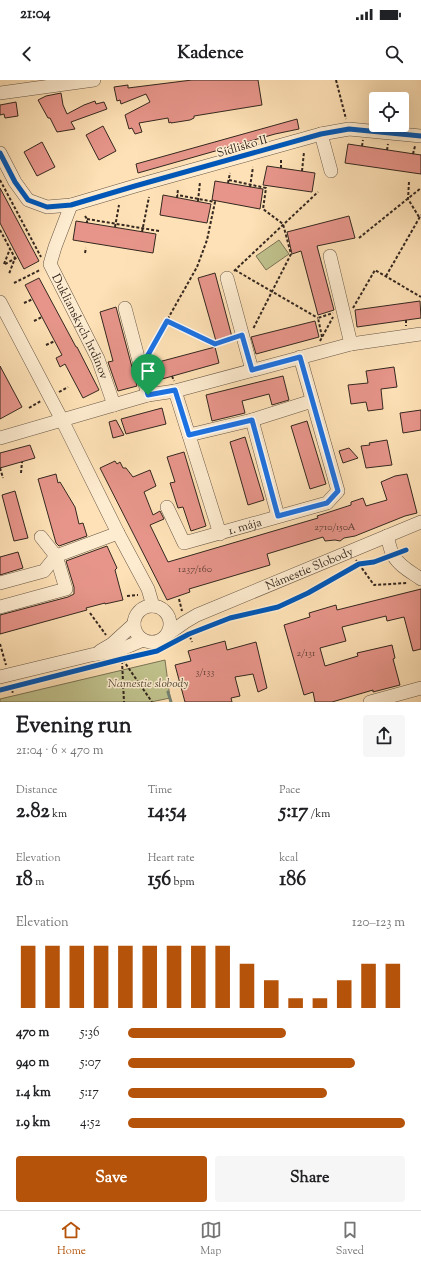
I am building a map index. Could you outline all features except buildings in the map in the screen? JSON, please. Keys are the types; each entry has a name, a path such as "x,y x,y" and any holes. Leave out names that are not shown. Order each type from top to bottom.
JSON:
{"street":[{"path":"0,92 74,81 94,80"},
{"name":"Sídlisko II","path":"71,205 321,134 349,129 418,139"},
{"path":"321,134 331,171"},
{"path":"0,153 15,182 28,200 47,207 71,205"},
{"name":"Duklianskych hrdinov","path":"71,205 48,265 98,359 114,405"},
{"path":"330,256 351,344"},
{"path":"231,274 243,338 252,370"},
{"path":"0,302 148,589 153,606"},
{"path":"125,308 148,395"},
{"path":"0,438 148,395 175,390 351,344 421,334"},
{"name":"1. mája","path":"167,507 184,543 327,503 338,491 300,357"},
{"name":"1. mája","path":"175,390 220,534"},
{"path":"189,435 252,420 312,401"},
{"path":"252,420 278,516"},
{"name":"Námestie Slobody","path":"168,634 197,615 421,522"},
{"path":"0,582 44,571 56,556 118,533"},
{"path":"387,536 393,555 396,559 404,568 421,579"},
{"path":"0,607 66,589 56,556 40,537"},
{"path":"91,655 112,644 136,619 142,609 147,606 158,607 170,618 171,623 168,634 159,641 148,642 136,634 136,619 142,598 140,575"},
{"path":"166,613 197,615"},
{"path":"4,674 91,655 117,651 143,640"},
{"path":"372,702 421,688"}],"path":[{"path":"336,80 349,129"},
{"path":"414,154 418,139"},
{"path":"302,171 304,152"},
{"path":"281,159 281,168"},
{"path":"250,186 253,167"},
{"path":"167,321 215,344 243,338 247,339 291,254 283,224 263,209 266,188 229,182 230,173"},
{"path":"0,180 48,265 14,283"},
{"path":"198,200 200,182"},
{"path":"386,276 420,216 408,199 409,182"},
{"path":"140,364 144,362 197,267 207,240 215,202 177,196 178,188"},
{"path":"359,238 421,188"},
{"path":"318,192 231,274 272,291 318,318 322,338"},
{"path":"142,232 149,197"},
{"path":"116,226 119,205"},
{"path":"85,216 87,221 159,231"},
{"path":"0,230 1,235 16,258"},
{"path":"1,235 5,233"},
{"path":"85,252 86,248"},
{"path":"10,249 4,264 16,258"},
{"path":"9,274 16,258"},
{"path":"344,316 349,315 375,270 421,297"},
{"path":"24,303 33,299"},
{"path":"318,318 336,312 318,346"},
{"path":"34,321 42,317"},
{"path":"46,345 54,341"},
{"path":"59,392 68,387"},
{"path":"29,408 42,401"},
{"path":"21,472 22,462"},
{"path":"0,468 3,478"},
{"path":"357,562 366,563"},
{"path":"353,567 357,562"},
{"path":"357,562 374,585 408,583"},
{"path":"127,596 138,595"},
{"path":"179,599 182,612"},
{"path":"90,613 106,636"},
{"path":"186,627 192,642"},
{"path":"182,638 196,631"},
{"path":"0,644 4,674"},
{"path":"115,661 129,658"},
{"path":"122,659 124,702"},
{"path":"122,659 152,702"},
{"path":"6,689 19,685"}],"green space":[{"path":"279,240 289,254 266,270 256,256"},
{"name":"Namestie slobody","path":"165,660 170,698 151,702 0,702 0,699"}],"waterway":[{"path":"168,692 171,702"}],"cycle path":[{"path":"0,153 15,182 28,200 47,207 71,205 321,134 349,129 421,136"},
{"path":"0,690 157,651 189,634 230,618 278,607 308,593 359,564 374,562 406,550"}],"route":[{"path":"167,321 215,344 242,335 252,370 300,357 338,491 327,503 278,516 252,420 189,435 175,390 148,395 140,364 144,362 167,321"}]}
